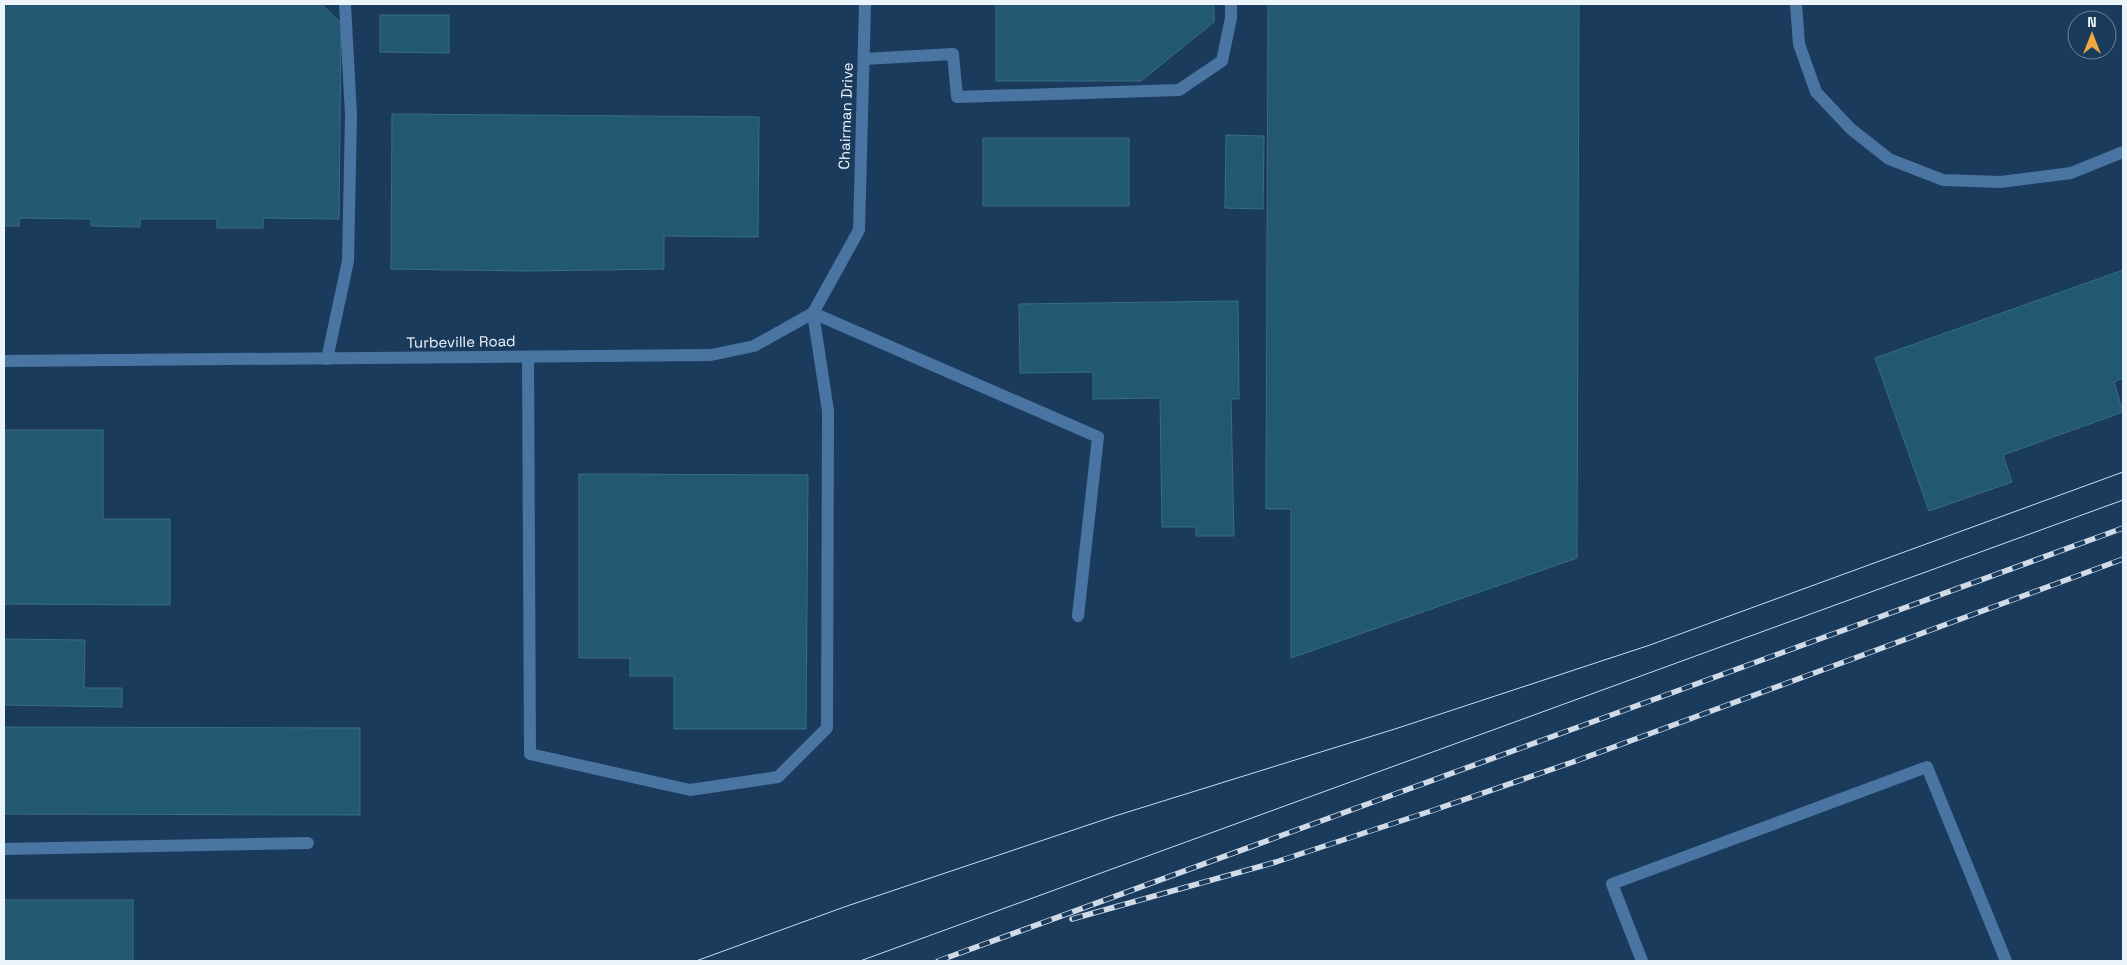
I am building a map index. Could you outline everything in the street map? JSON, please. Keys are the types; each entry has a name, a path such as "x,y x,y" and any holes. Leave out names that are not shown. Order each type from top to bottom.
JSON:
{"street":[{"path":"328,360 348,261 351,116 345,4"},
{"name":"Chairman Drive","path":"813,312 860,230 865,4"},
{"path":"864,59 953,54 957,97 1179,90 1222,60 1231,18 1231,4"},
{"path":"1796,4 1799,44 1816,92 1851,129 1889,159 1943,180 2000,182 2071,173 2123,152"},
{"path":"528,358 530,754 690,790 778,777 827,728 828,411 813,312"},
{"path":"813,312 1098,437 1078,616"},
{"name":"Turbeville Road","path":"4,362 528,358 712,354 754,346 813,312"},
{"path":"1642,961 1612,884 1926,767 2006,961"},
{"path":"4,849 308,843"}],"building":[{"path":"4,4 321,4 341,23 339,219 263,218 263,228 217,228 217,219 140,219 140,227 91,226 91,219 19,218 19,226 4,226"},
{"path":"996,4 1214,4 1214,22 1141,81 996,81"},
{"path":"1268,4 1579,4 1577,558 1291,658 1291,509 1266,509"},
{"path":"380,15 449,15 449,53 380,52"},
{"path":"392,114 759,117 758,237 664,236 664,269 527,271 391,269"},
{"path":"1226,135 1264,136 1263,209 1225,208"},
{"path":"983,138 1129,138 1129,206 983,206"},
{"path":"2123,270 2123,378 2114,382 2123,412 2003,455 2012,482 1929,511 1875,358"},
{"path":"1238,301 1239,399 1231,399 1234,536 1196,536 1196,527 1162,527 1160,398 1093,399 1093,372 1020,373 1019,304"},
{"path":"4,430 103,430 103,519 170,519 170,605 4,604"},
{"path":"579,474 808,475 806,729 674,729 674,676 630,676 630,658 579,658"},
{"path":"4,639 85,640 84,688 122,688 122,707 4,705"},
{"path":"4,727 360,728 360,815 4,814"},
{"path":"4,900 133,900 133,961 4,961"}],"tram line":[{"path":"696,961 847,906 1115,816 1398,728 1650,645 2123,472"},
{"path":"860,961 2123,500"}],"railway":[{"path":"938,961 2123,528"},
{"path":"1072,919 1276,862 1434,810 1573,762 2123,559"}]}
